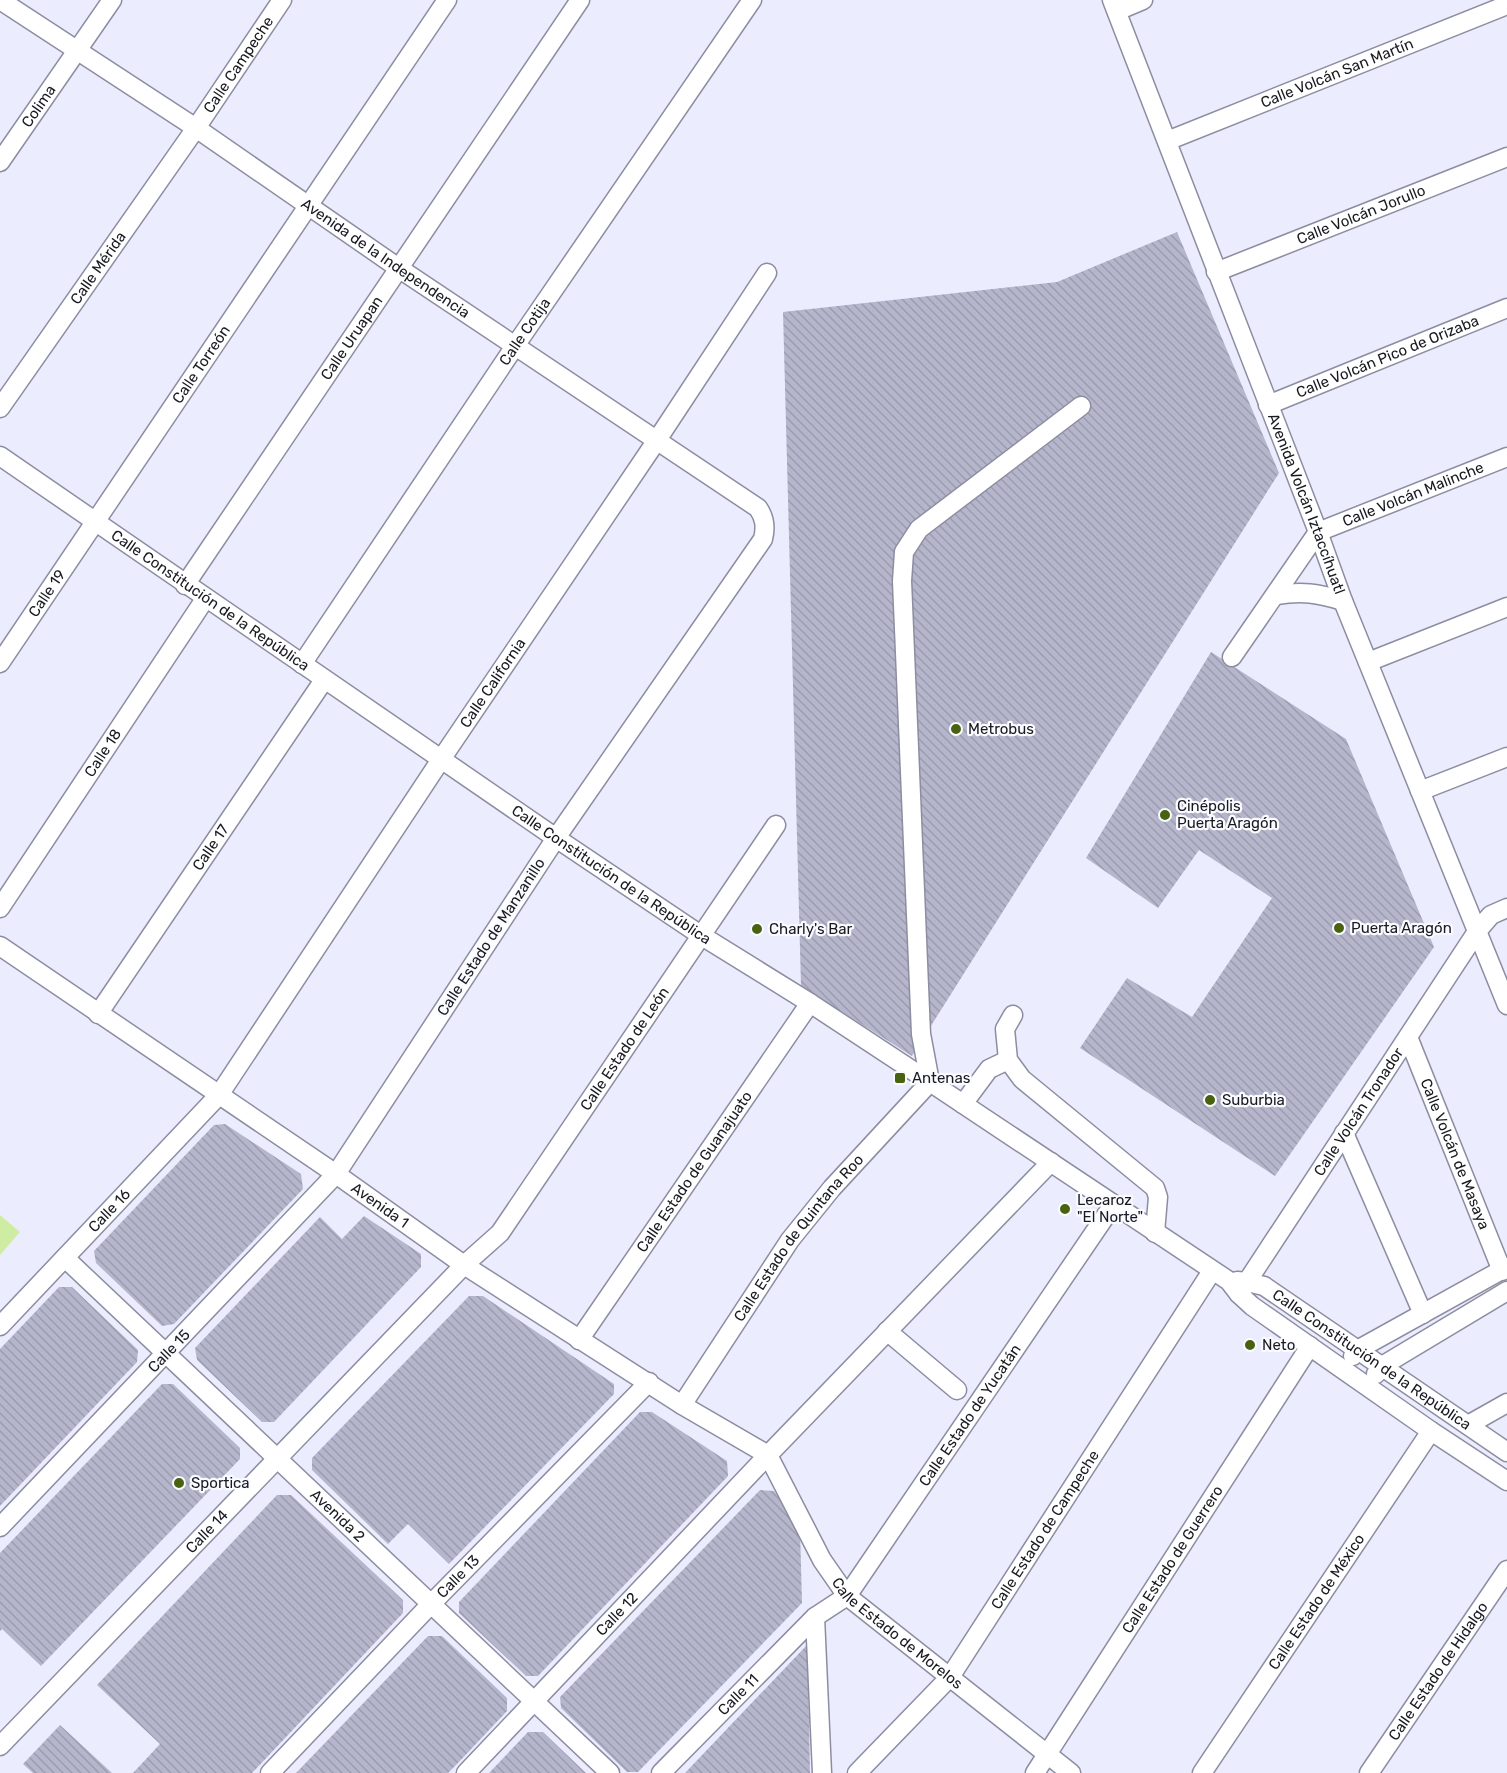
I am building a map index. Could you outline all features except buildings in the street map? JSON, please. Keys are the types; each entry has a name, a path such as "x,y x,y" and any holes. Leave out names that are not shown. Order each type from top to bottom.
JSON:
{"street":[{"name":"Avenida de la Independencia","path":"0,0 196,128 400,269 758,508 765,522"},
{"name":"Colima","path":"0,162 112,0"},
{"name":"Calle Campeche","path":"196,128 282,0"},
{"path":"308,206 447,0"},
{"name":"Calle Uruapan","path":"185,585 580,0"},
{"name":"Calle Cotija","path":"303,664 515,346 752,0"},
{"path":"1114,5 1143,0"},
{"name":"Avenida Volcán Iztaccíhuatl","path":"1114,5 1343,601 1507,1005"},
{"name":"Calle Volcán San Martín","path":"1167,141 1507,5"},
{"name":"Calle Mérida","path":"0,408 196,128"},
{"name":"Calle Volcán Jorullo","path":"1216,272 1507,157"},
{"name":"Calle Torreón","path":"95,523 308,206"},
{"name":"Calle California","path":"219,1095 767,273"},
{"name":"Calle Volcán Pico de Orizaba","path":"1268,405 1507,308"},
{"path":"930,1082 921,1035 902,581 904,552 920,529 1081,406"},
{"name":"Calle Constitución de la República","path":"0,456 205,599 702,936 810,1003 1212,1271 1239,1286 1310,1346 1507,1481"},
{"name":"Calle Volcán Malinche","path":"1318,532 1507,457"},
{"name":"Calle Estado de Manzanillo","path":"336,1174 556,838 763,539 765,522"},
{"name":"Calle 19","path":"0,663 95,523"},
{"path":"1232,657 1318,532"},
{"path":"1276,595 1300,592 1321,594 1343,601"},
{"name":"Calle 18","path":"0,908 205,599"},
{"path":"1368,662 1507,607"},
{"name":"Calle 17","path":"98,1014 324,680"},
{"path":"1420,791 1507,757"},
{"name":"Calle Estado de León","path":"464,1265 500,1233 776,825"},
{"name":"Calle Volcán Tronador","path":"1239,1286 1344,1133 1478,930 1491,915 1507,908"},
{"name":"Avenida 1","path":"0,946 336,1174 464,1265 682,1405 768,1455"},
{"name":"Calle Estado de Guanajuato","path":"579,1340 810,1003"},
{"path":"1013,1015 1005,1029 1008,1060 1022,1079 1155,1188 1158,1197 1155,1233"},
{"name":"Calle Volcán de Masaya","path":"1408,1037 1504,1269"},
{"path":"963,1104 989,1069 1008,1060"},
{"name":"Calle Estado de Quintana Roo","path":"682,1405 790,1240 832,1188 930,1082"},
{"name":"Calle 16","path":"2,1320 65,1258 219,1095"},
{"path":"1344,1133 1423,1314"},
{"path":"768,1455 1051,1162"},
{"name":"Calle 15","path":"0,1527 336,1174"},
{"name":"Calle Estado de Yucatán","path":"814,1617 846,1596 1113,1205"},
{"name":"Avenida 2","path":"65,1258 610,1773"},
{"name":"Calle 14","path":"0,1746 464,1265"},
{"path":"1343,1368 1359,1349 1504,1269"},
{"name":"Calle Estado de Campeche","path":"857,1773 950,1677 1212,1271"},
{"name":"Calle Constitución de la República","path":"1239,1286 1264,1286 1507,1452"},
{"path":"1367,1385 1382,1366 1507,1291"},
{"path":"887,1331 957,1390"},
{"name":"Calle Estado de Guerrero","path":"1035,1773 1310,1346"},
{"name":"Calle 13","path":"270,1773 431,1604 649,1382"},
{"path":"1468,1425 1507,1403"},
{"name":"Calle Estado de México","path":"1202,1773 1431,1431"},
{"name":"Calle Estado de Morelos","path":"768,1455 822,1560 846,1596 1071,1773"},
{"name":"Calle 12","path":"466,1773 768,1455"},
{"name":"Calle Estado de Hidalgo","path":"1369,1773 1507,1570"},
{"path":"814,1617 822,1773"},
{"name":"Calle 11","path":"661,1773 814,1617"}],"green space":[{"path":"0,1215 20,1232 0,1255"}],"place":[{"name":"Metrobus","path":"956,729"},
{"name":"Cinépolis Puerta Aragón","path":"1165,815"},
{"name":"Puerta Aragón","path":"1339,928"},
{"name":"Charly's Bar","path":"757,929"},
{"name":"Antenas","path":"900,1078"},
{"name":"Suburbia","path":"1210,1100"},
{"name":"Lecaroz \"El Norte\"","path":"1065,1209"},
{"name":"Neto","path":"1250,1345"},
{"name":"Sportica","path":"179,1483"}]}
